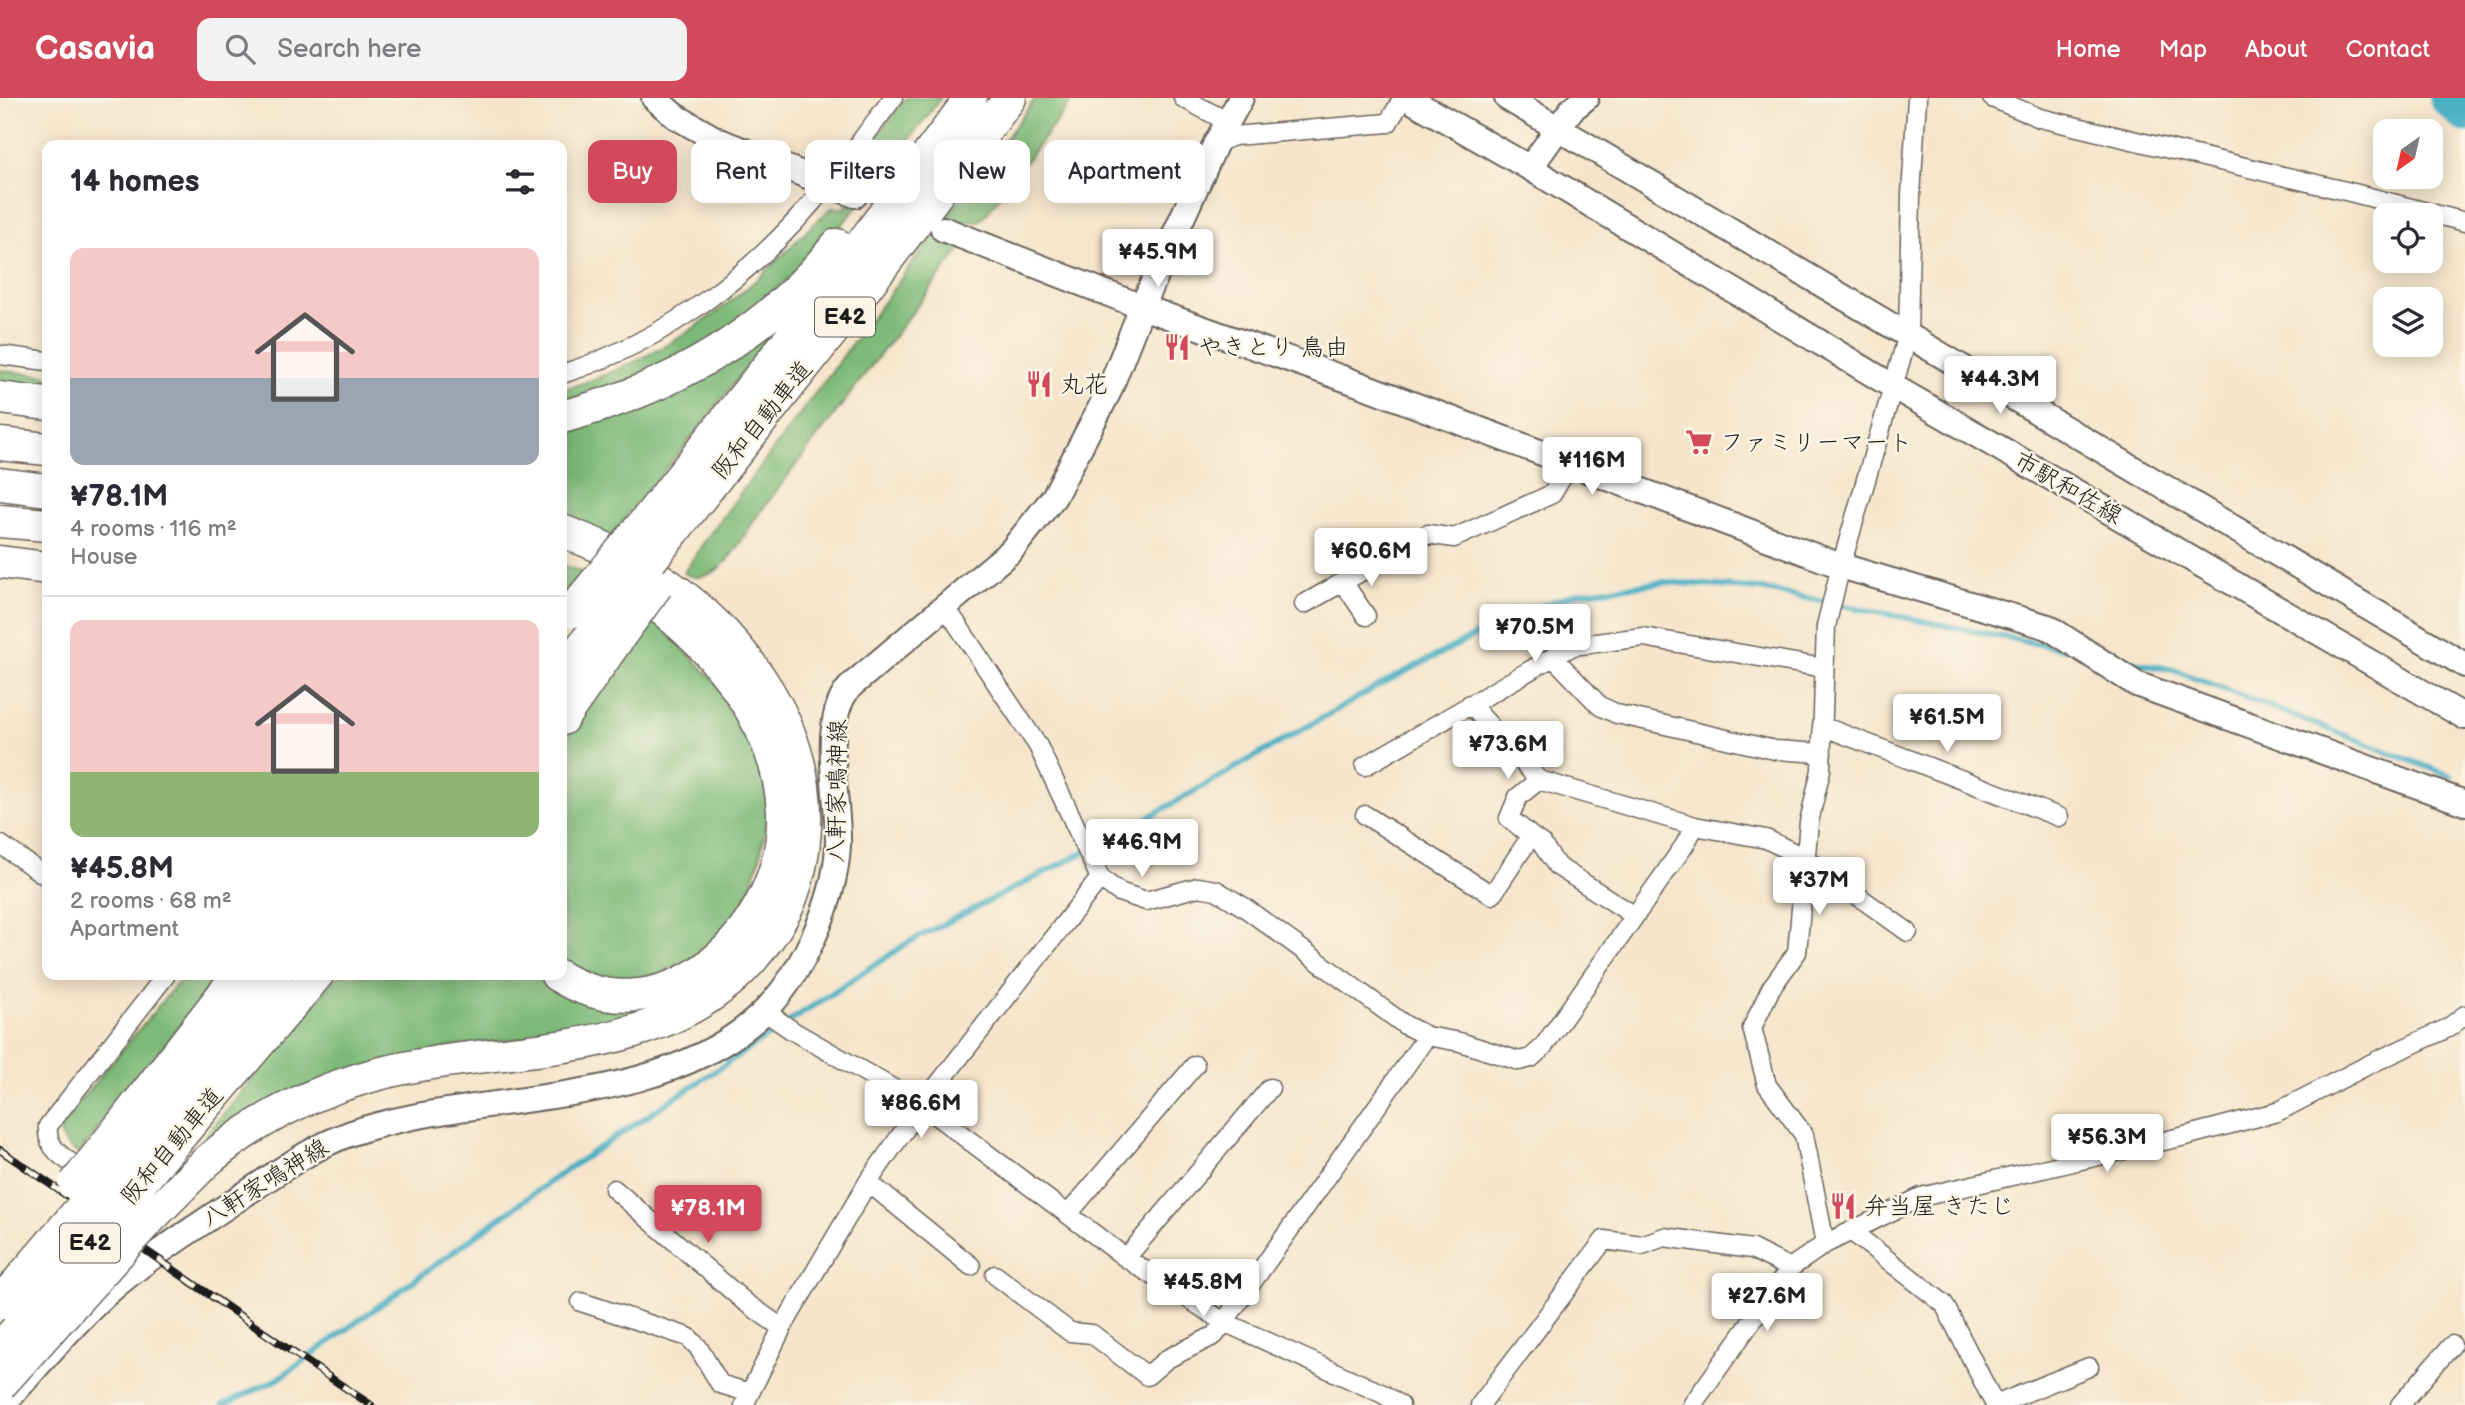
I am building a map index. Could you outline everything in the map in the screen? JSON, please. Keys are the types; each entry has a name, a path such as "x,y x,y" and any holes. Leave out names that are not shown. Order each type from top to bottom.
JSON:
{"highway":[{"name":"阪和自動車道","path":"920,166 971,98"},
{"name":"阪和自動車道","path":"567,617 671,530 842,319 1010,98"},
{"path":"567,416 650,388 720,352 777,309 822,263 859,217 877,203"},
{"name":"阪和自動車道","path":"567,668 609,631 671,530 754,385 892,203"},
{"path":"0,398 42,403"},
{"path":"0,422 42,426"},
{"path":"0,444 42,448"},
{"path":"0,484 42,489"},
{"path":"0,521 42,525"},
{"path":"0,1385 150,1218 223,1147 264,1119 351,1082 409,1066 594,1041 638,1029 690,1008 724,987 773,932 796,886 806,812 800,767 776,704 734,646 678,593 639,566 567,533"},
{"path":"566,980 591,991 622,995 650,993 668,988 702,972 730,948 755,917 773,881 783,826 781,791 770,749 748,704 720,665 681,625 646,597 602,571 567,555"},
{"path":"0,562 42,567"},
{"path":"567,710 609,631"},
{"path":"0,1278 158,1119 235,980"},
{"name":"阪和自動車道","path":"0,1303 273,980"},
{"name":"阪和自動車道","path":"0,1349 158,1119 311,980"}],"street":[{"path":"654,98 675,116 717,140 805,175"},
{"path":"862,140 893,98"},
{"path":"1183,98 1222,133 1234,136 1388,123 1405,98 1530,168 1571,110 1586,98"},
{"name":"八軒家鳴神線","path":"4,1405 105,1295 177,1240 310,1151 335,1139 398,1120 644,1077 701,1055 770,1015 775,998 809,946 832,889 838,849 834,757 840,702 853,684 1011,551 1054,497 1109,391 1142,307 1222,133 1241,98"},
{"path":"1507,98 1559,129"},
{"path":"1825,1244 1804,1135 1767,1085 1752,1028 1771,988 1797,952 1808,822 1821,770 1826,626 1908,335 1917,98"},
{"path":"1992,98 2040,118 2465,222"},
{"name":"市駅和佐線","path":"1559,129 2465,665"},
{"name":"市駅和佐線","path":"1530,168 1894,387 2465,717"},
{"path":"567,372 589,365 656,332 712,295 747,268 820,203"},
{"path":"943,229 1142,307 1359,384 1841,566 2048,627 2136,684 2465,803"},
{"path":"0,355 42,360"},
{"path":"1304,604 1428,534 1454,538 1552,494 1570,464"},
{"path":"1343,582 1366,616"},
{"path":"945,607 1038,746 1100,878 1119,892 1146,901 1198,887 1216,891 1244,907 1405,1025 1427,1036 1460,1042 1518,1061 1531,1058 1543,1047 1684,846 1695,826"},
{"path":"1365,766 1573,646 1643,637 1824,668"},
{"path":"1553,657 1600,706 1616,713 1775,750 1822,753"},
{"path":"1470,704 1539,780 1695,826 1766,839 1805,858 1908,932"},
{"path":"1822,726 2059,817"},
{"path":"1539,780 1518,797 1509,818 1541,843 1557,866 1634,916"},
{"path":"1365,815 1492,895 1531,836"},
{"path":"0,844 42,873"},
{"path":"581,1302 688,1337 698,1347 720,1384 747,1399 782,1328 868,1182 922,1105 1100,878"},
{"path":"163,980 52,1120 47,1135 51,1146 58,1153 114,1191 177,1240"},
{"path":"770,1015 922,1105 1126,1258 1224,1322 1383,1394 1400,1405"},
{"path":"1692,1405 1790,1268 1825,1244 1921,1197 2277,1112 2448,1028 2465,1015"},
{"path":"995,1275 1070,1332 1092,1334 1147,1376 1167,1359 1215,1335 1427,1036"},
{"path":"1068,1214 1195,1065"},
{"path":"1126,1258 1270,1088"},
{"path":"868,1182 971,1266"},
{"path":"614,1189 745,1302 782,1328"},
{"path":"1851,1231 1944,1304 1995,1405 2089,1367"},
{"path":"1480,1405 1604,1240 1642,1245 1664,1237 1752,1249 1790,1268"},
{"path":"2400,1405 2452,1345"}],"green space":[{"path":"906,98 941,98 908,140 874,140"},
{"path":"1036,98 1074,98 1030,156 1030,140 1005,140"},
{"path":"849,203 860,203 810,260 699,354 567,405 567,388 617,370 691,330 760,277 833,207 844,209"},
{"path":"957,203 995,203 978,222 951,220 961,248 726,561 707,576 696,577 684,573 704,542"},
{"path":"790,312 609,539 567,519 567,424"},
{"path":"0,370 42,375 42,391 0,386"},
{"path":"567,567 582,572 567,591"},
{"path":"652,616 730,697 763,766 768,815 759,862 748,893 733,921 708,947 685,962 655,975 623,981 607,980 567,965 567,736"},
{"path":"180,980 217,980 78,1154 62,1138 61,1124"},
{"path":"334,980 540,980 562,995 594,1005 670,1005 581,1031 450,1047 174,1174"}],"waterway":[{"path":"2446,98 2465,115"},
{"path":"223,1405 278,1379 566,1170 909,942 1116,836 1387,681 1515,615 1577,593 1666,582 1760,589 2065,649"},
{"path":"2113,658 2174,670 2451,776"}],"railway":[{"path":"0,1150 371,1405"}],"place":[{"name":"やきとり 鳥由","path":"1177,347"},
{"name":"丸花","path":"1039,384"},
{"name":"ファミリーマート","path":"1699,442"},
{"name":"弁当屋 きたじ","path":"1843,1206"}]}
